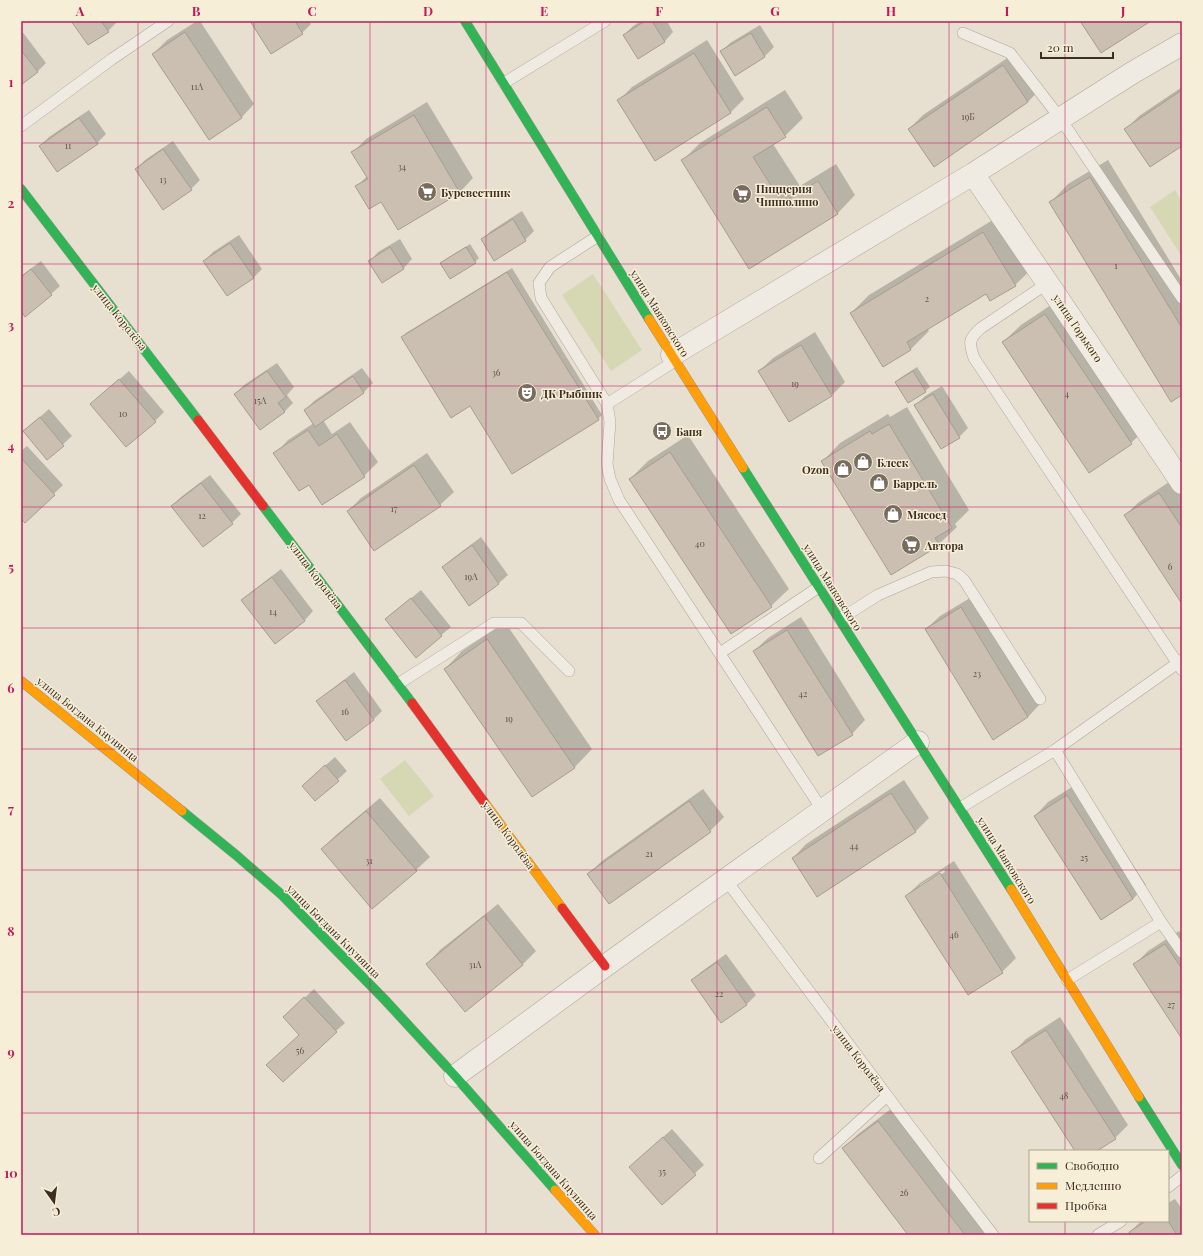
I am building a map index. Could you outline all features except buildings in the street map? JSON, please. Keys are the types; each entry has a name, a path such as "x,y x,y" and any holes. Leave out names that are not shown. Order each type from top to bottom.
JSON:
{"street":[{"name":"улица Маяковского","path":"465,21 674,358 960,808 1067,980 1177,1146 1182,1165"},
{"path":"674,358 973,174 1132,73 1182,44"},
{"name":"улица Горького","path":"973,174 1182,483"},
{"name":"улица Королёва","path":"21,189 140,343 398,684 605,966"},
{"name":"улица Богдана Кнунянца","path":"21,681 230,850 282,895 385,1000 455,1076 595,1235"},
{"path":"455,1076 605,966 918,742"}],"lane":[{"path":"21,126 112,59 168,21"},
{"path":"504,83 605,21"},
{"path":"963,33 1010,53 1060,118 1182,298"},
{"path":"598,236 550,267 539,283 541,298 608,404 610,422 607,464 610,479 619,500 823,811"},
{"path":"960,808 1055,750 1180,664 1078,516 974,358 970,346 972,336 981,328 1048,283"},
{"path":"608,404 674,358"},
{"path":"840,619 878,595 931,572 946,571 957,574 964,580 1040,699"},
{"path":"720,653 819,587"},
{"path":"398,684 494,623 520,623 569,671"},
{"path":"1055,750 1161,922 1182,952"},
{"name":"улица Королёва","path":"726,880 993,1235"},
{"path":"1067,980 1161,922"},
{"path":"819,1158 887,1096"},
{"path":"1169,1186 1182,1176"},
{"path":"1098,1235 1119,1222"}],"green space":[{"path":"1175,190 1182,202 1182,257 1150,207"},
{"path":"593,274 642,350 611,371 562,295"},
{"path":"405,760 434,796 409,816 380,779"}],"traffic: fast":[{"path":"465,21 649,319"},
{"path":"21,189 198,420"},
{"path":"743,468 1011,889"},
{"path":"263,506 412,703"},
{"path":"182,811 282,895 385,1000 455,1076 555,1190"},
{"path":"1139,1097 1182,1165"}],"traffic: slow":[{"path":"649,319 743,468"},
{"path":"21,681 182,811"},
{"path":"484,802 562,908"},
{"path":"1011,889 1139,1097"},
{"path":"555,1190 595,1235"}],"traffic: jam":[{"path":"198,420 263,506"},
{"path":"412,703 484,802"},
{"path":"562,908 605,966"}],"place":[{"name":"Буревестник","path":"427,192"},
{"name":"Пиццерия Чипполино","path":"742,194"},
{"name":"ДК Рыбник","path":"527,393"},
{"name":"Баня","path":"662,431"},
{"name":"Блеск","path":"863,462"},
{"name":"Ozon","path":"843,469"},
{"name":"Баррель","path":"879,483"},
{"name":"Мясоед","path":"893,514"},
{"name":"Автора","path":"911,545"}]}
